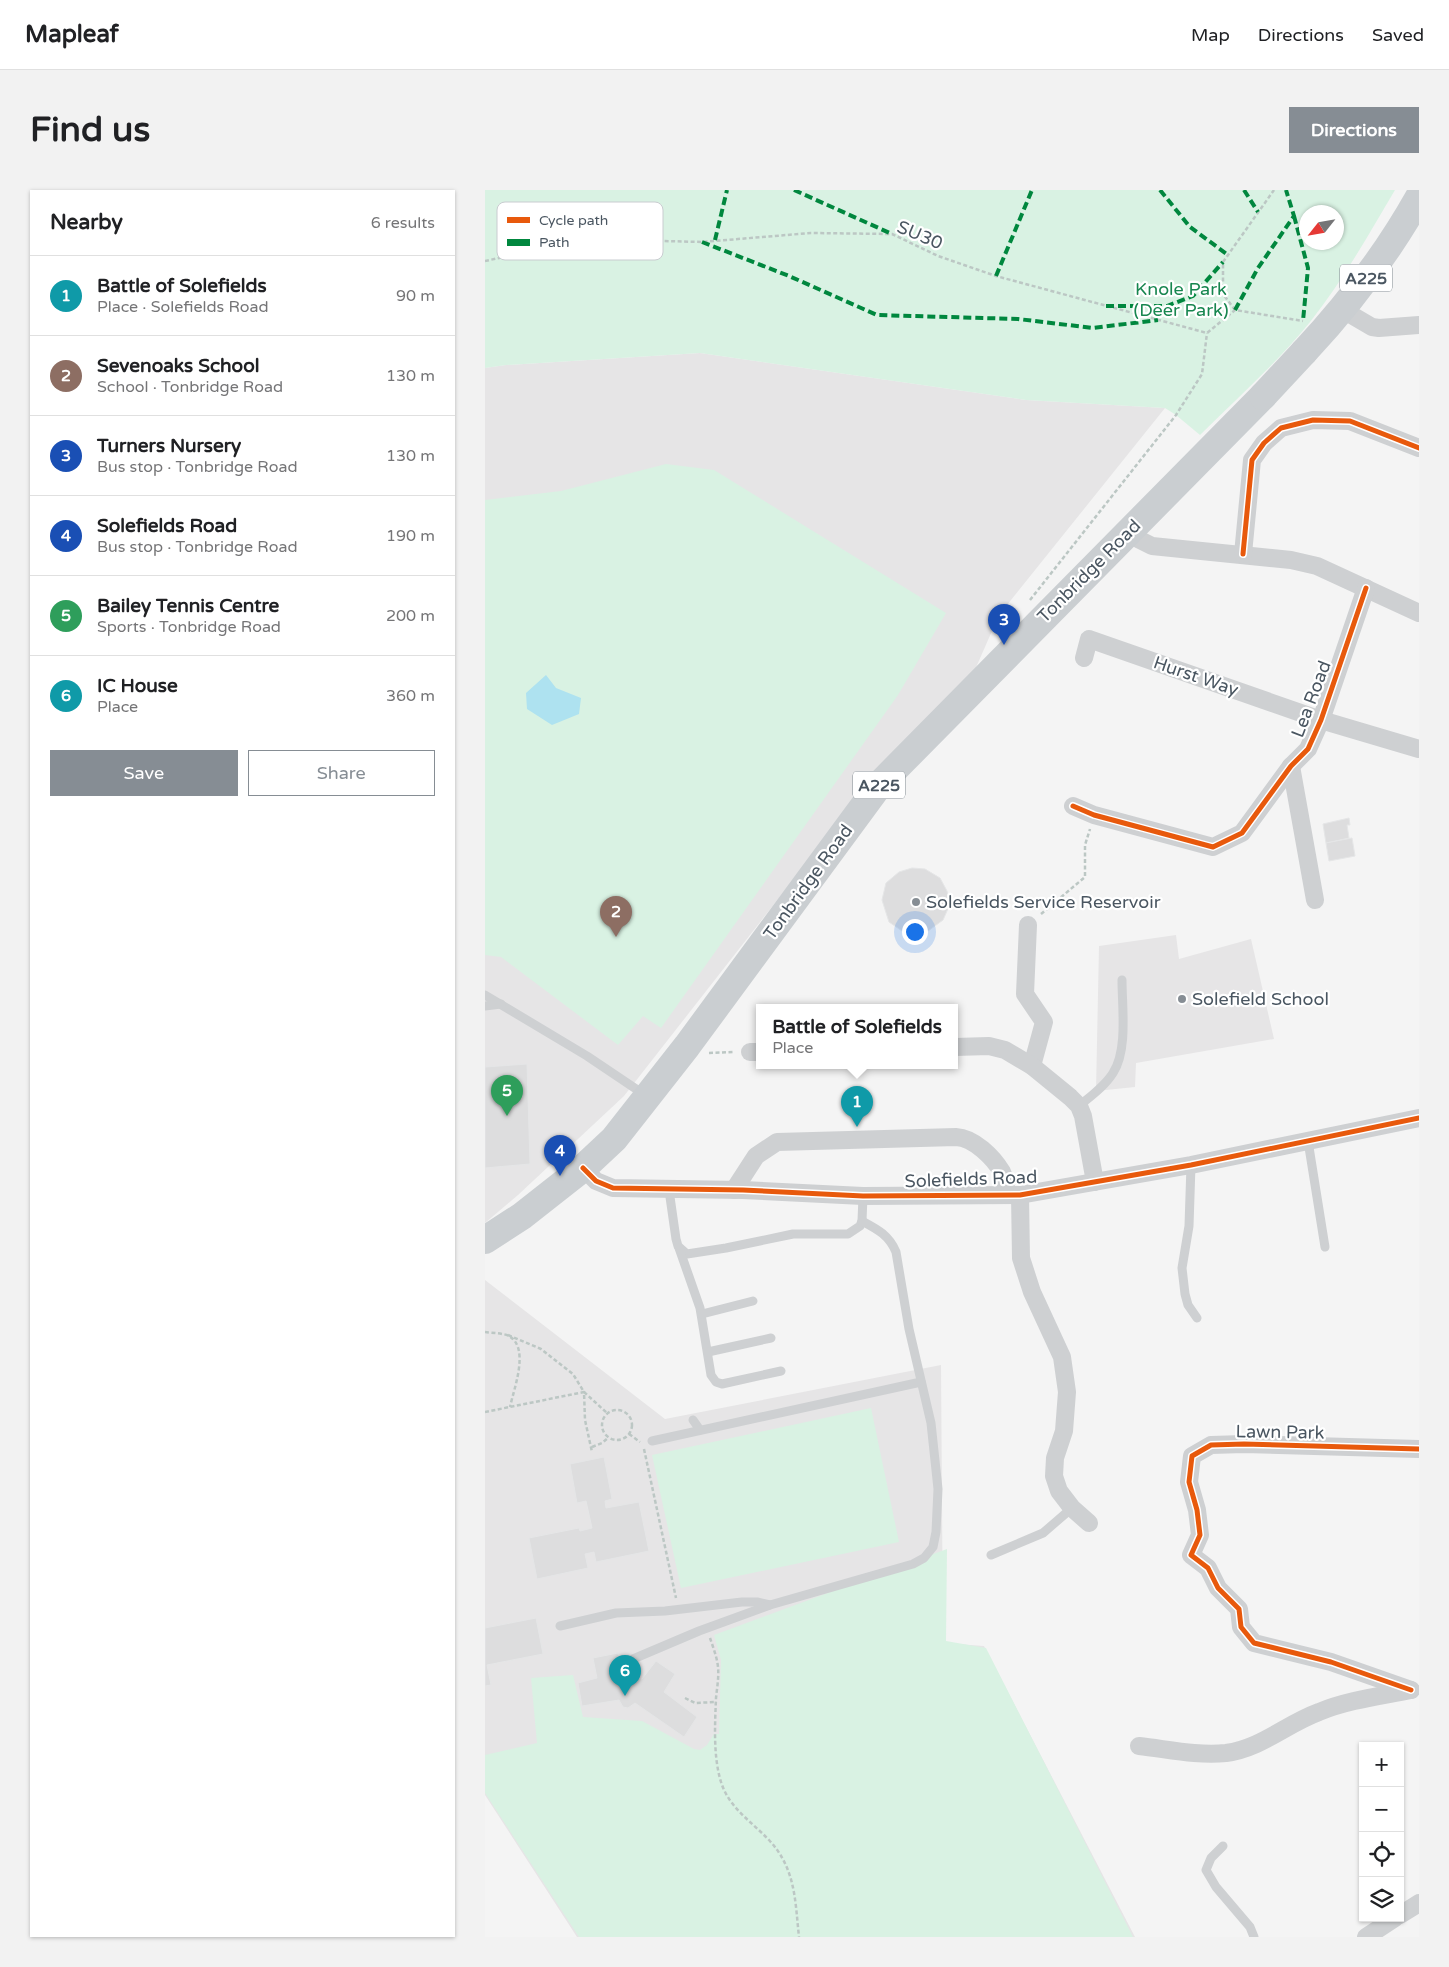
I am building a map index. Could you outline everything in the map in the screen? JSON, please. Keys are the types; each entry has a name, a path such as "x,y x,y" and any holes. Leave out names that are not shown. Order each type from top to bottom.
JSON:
{"main road":[{"name":"A225","path":"1336,317 1398,234 1419,197"},
{"name":"Tonbridge Road","path":"485,1240 522,1216 583,1168 614,1139 687,1046 880,784 1263,396 1336,317"}],"street":[{"path":"1336,317 1379,328 1419,325"},
{"path":"1243,554 1252,460 1264,443 1281,428 1313,420 1350,421 1419,448"},
{"path":"1129,530 1145,544 1152,546 1243,554 1291,560 1317,566 1419,613"},
{"name":"Lea Road","path":"1073,806 1094,815 1213,847 1241,834 1291,766 1308,749 1321,720 1366,588"},
{"name":"Hurst Way","path":"1084,658 1090,635 1321,720 1419,749"},
{"path":"1291,766 1315,900"},
{"path":"1028,925 1025,994 1044,1022 1032,1066"},
{"path":"958,1047 989,1046 1005,1050 1032,1066 1079,1106 1095,1182"},
{"name":"Solefields Road","path":"583,1168 596,1181 613,1188 735,1190 863,1196 1014,1195 1191,1165 1419,1118"},
{"path":"735,1190 757,1156 777,1142 965,1137 990,1157 1003,1174 1014,1195 1021,1258 1032,1292 1062,1357 1067,1392 1064,1431 1055,1458 1054,1476 1059,1491 1072,1508 1089,1523"},
{"name":"Lawn Park","path":"1415,1692 1331,1662 1254,1643 1241,1627 1239,1609 1218,1588 1208,1568 1191,1555 1201,1535 1197,1510 1189,1482 1192,1456 1211,1445 1244,1444 1419,1449"},
{"path":"1139,1746 1207,1754 1227,1752 1255,1746 1317,1712 1336,1706 1415,1692"},
{"path":"1404,1912 1419,1903"},
{"path":"1366,1937 1389,1922"}],"lane":[{"path":"1079,1106 1103,1085 1119,1062 1122,1046 1121,980"},
{"path":"485,995 587,1056 647,1097"},
{"path":"485,1006 501,1004"},
{"path":"1308,1141 1325,1247"},
{"path":"1191,1165 1189,1226 1182,1268 1188,1305 1197,1318"},
{"path":"669,1190 678,1246 702,1314 711,1375 716,1382 722,1384 781,1371"},
{"path":"678,1246 687,1254 694,1254 793,1234 848,1234 860,1226 862,1221 863,1196"},
{"path":"633,1659 699,1631 771,1606 913,1564 924,1558 933,1547 936,1532 938,1489 931,1423 909,1329 897,1252 886,1235 862,1221"},
{"path":"702,1314 753,1301"},
{"path":"708,1352 771,1338"},
{"path":"652,1441 921,1382"},
{"path":"693,1420 700,1430"},
{"path":"991,1555 1043,1533 1072,1508"},
{"path":"560,1626 616,1613 665,1611 749,1602 771,1606"},
{"path":"1223,1846 1211,1858 1206,1870 1216,1887 1250,1927 1254,1937"}],"path":[{"path":"1235,310 1223,294 1223,262 1273,190"},
{"path":"1024,607 1176,414 1202,374 1207,333 1235,310 1336,317"},
{"path":"1028,925 1085,877 1085,846 1094,815"},
{"path":"687,1046 702,1053 755,1052"},
{"path":"485,1332 508,1336 541,1349 573,1374 584,1392 607,1413"},
{"path":"508,1336 518,1345 521,1360 510,1407"},
{"path":"485,1412 584,1392"},
{"path":"584,1392 585,1420 593,1452"},
{"path":"618,1410 627,1413 630,1417 632,1426 629,1434 622,1440 609,1438 605,1435 601,1427 603,1418 607,1413 618,1410"},
{"path":"629,1434 642,1444 645,1453 676,1598"},
{"path":"592,1447 602,1444 609,1438"},
{"path":"709,1634 718,1668 716,1702 717,1761 721,1783 731,1801 744,1818 770,1841 785,1863 792,1878 799,1937"},
{"path":"685,1698 695,1703 716,1702"}],"shaded area":[{"path":"700,353 1026,400 1165,408 999,615 974,672 872,779 624,1096 518,1195 485,1223 485,368 506,365"},
{"name":"Solefield School","path":"1176,935 1179,959 1251,939 1274,1039 1136,1063 1135,1087 1096,1091 1099,946"},
{"path":"485,1280 665,1419 941,1365 943,1643 984,1646 1135,1937 577,1937 485,1795"}],"green space":[{"name":"Knole Park (Deer Park)","path":"485,190 1395,190 1365,241 1322,307 1270,366 1200,435 1165,408 1026,400 700,353 506,365 485,368"},
{"path":"666,464 714,470 946,613 898,695 661,1028 643,1016 618,1045 501,957 485,955 485,500 561,491"},
{"path":"871,1408 899,1542 681,1588 652,1455"},
{"path":"947,1549 946,1641 986,1648 1133,1937 579,1937 485,1793 485,1755 537,1743 531,1678 573,1675 583,1717 642,1721 694,1749 700,1750 707,1745 714,1734 719,1734 721,1660 714,1635"}],"water":[{"path":"546,675 556,688 581,698 579,714 552,725 527,709 526,693"}],"building":[{"path":"1349,818 1350,825 1347,825 1349,838 1326,843 1323,824"},
{"path":"1352,838 1355,856 1329,861 1326,843"},
{"name":"Solefields Service Reservoir","path":"912,868 925,869 940,878 947,891 950,904 943,920 928,931 905,933 889,922 882,900 886,883 899,872"},
{"path":"527,1064 530,1164 485,1168 485,1067"},
{"path":"604,1457 612,1499 605,1501 606,1508 639,1502 649,1551 596,1562 594,1552 585,1554 588,1568 537,1579 529,1538 579,1528 580,1531 592,1528 586,1501 577,1503 570,1464"},
{"path":"536,1618 543,1654 487,1665 491,1685 485,1686 485,1628"},
{"path":"618,1653 622,1676 642,1679 656,1661 675,1674 664,1692 697,1717 684,1737 635,1703 628,1708 623,1707 619,1700 582,1706 578,1683 597,1678 593,1658"}],"marked path":[{"path":"715,240 727,190"},
{"path":"794,190 892,234"},
{"path":"996,276 1032,190"},
{"path":"1160,190 1190,227 1228,255"},
{"path":"1244,190 1258,212"},
{"path":"1235,310 1258,268 1294,216 1286,190"},
{"path":"1294,216 1308,268 1303,321"},
{"path":"702,242 789,276 877,315 1018,319 1093,328 1158,320"},
{"path":"1106,306 1167,306 1193,296 1223,262"}],"cycle path":[{"path":"1243,554 1252,460 1264,443 1281,428 1313,420 1350,421 1419,448"},
{"path":"1073,806 1094,815 1213,847 1242,833 1291,766 1308,749 1321,720 1366,588"},
{"path":"583,1168 596,1181 613,1188 743,1190 863,1196 1020,1195 1191,1165 1419,1118"},
{"path":"1411,1690 1331,1662 1254,1643 1241,1627 1239,1609 1218,1588 1208,1568 1191,1555 1200,1535 1197,1510 1189,1482 1192,1456 1211,1445 1244,1444 1419,1449"}],"place":[{"name":"Turners Nursery","path":"1004,645"},
{"name":"Solefields Service Reservoir","path":"916,902"},
{"name":"Sevenoaks School","path":"616,937"},
{"name":"Solefield School","path":"1182,999"},
{"name":"Bailey Tennis Centre","path":"507,1116"},
{"name":"Battle of Solefields","path":"857,1127"},
{"name":"Solefields Road","path":"560,1176"},
{"name":"IC House","path":"625,1696"}]}
